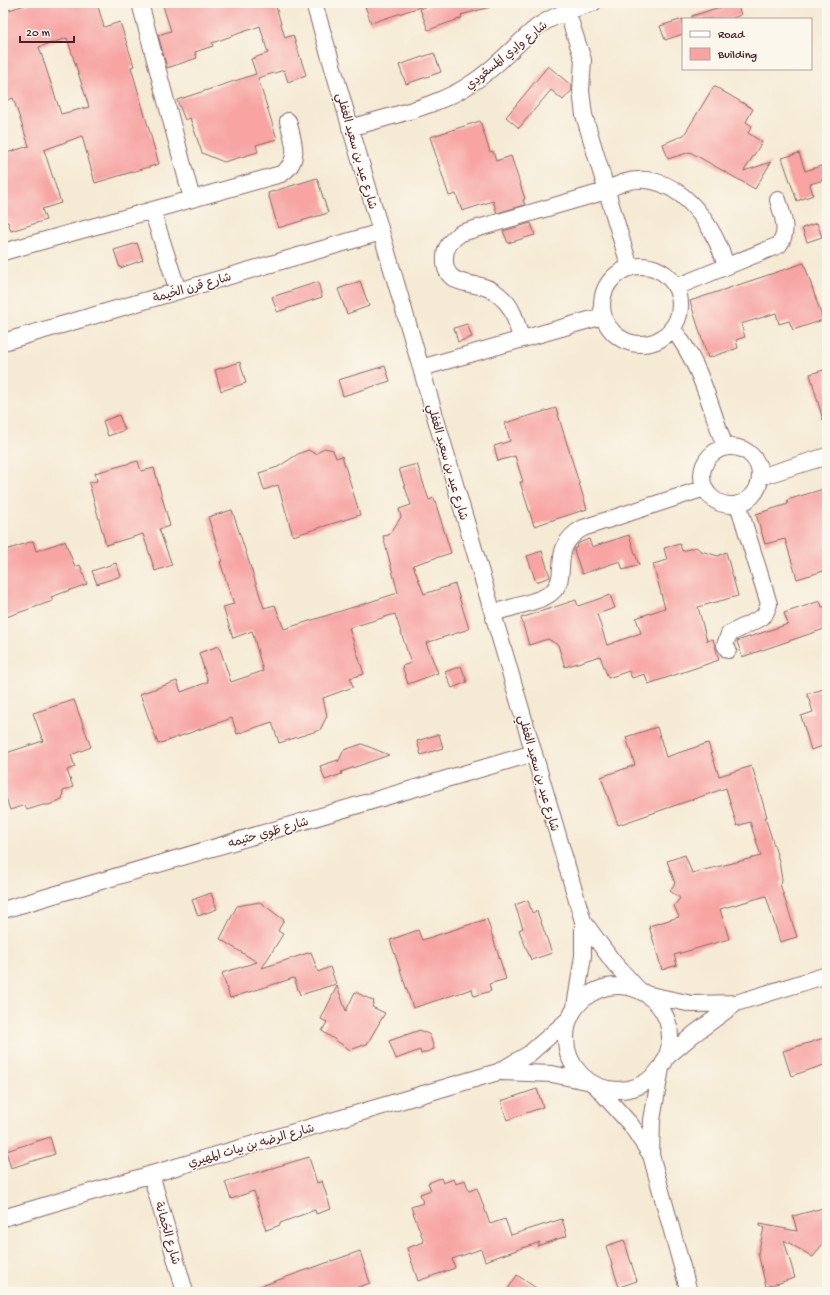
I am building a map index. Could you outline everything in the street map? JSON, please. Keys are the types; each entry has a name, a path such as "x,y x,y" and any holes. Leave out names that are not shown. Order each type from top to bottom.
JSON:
{"street":[{"path":"140,3 192,199"},
{"name":"شارع عيد بن سعيد الغفلي","path":"314,3 583,921 583,956 572,1013"},
{"name":"شارع وادِي المَسعُودِي","path":"350,128 433,102 462,90 484,74 538,27 567,11 593,3"},
{"path":"567,11 583,60 581,91 584,115 630,268"},
{"path":"3,252 276,176 291,166 295,153 288,122"},
{"path":"521,339 513,313 504,299 489,289 463,284 450,274 444,259 449,244 461,233 606,191 616,185 636,179 658,182 669,186 688,202 707,223 722,251 726,266"},
{"path":"676,287 779,245 785,236 785,230 778,200"},
{"path":"152,210 178,292"},
{"name":"شارع قرن الخَيمة","path":"3,342 381,232"},
{"path":"640,266 661,271 676,287 680,308 677,319 665,336 655,341 645,344 624,340 615,334 608,326 603,316 602,303 605,290 615,276 630,268 640,266"},
{"path":"421,368 603,316"},
{"path":"672,328 688,349 697,366 725,447"},
{"path":"725,447 742,448 750,453 757,464 760,476 759,484 751,497 738,504 729,505 720,503 712,498 705,488 702,473 704,464 716,450 725,447"},
{"path":"760,476 827,456"},
{"path":"493,613 550,594 558,583 563,547 575,533 583,528 705,488"},
{"path":"728,650 725,645 729,634 761,618 765,614 769,604 738,504"},
{"name":"شارع طَوِي حثيمه","path":"3,910 534,753"},
{"name":"شارع عيد بن سعيد الغفلي","path":"583,921 610,958 643,992"},
{"path":"651,1155 631,1126 592,1083 577,1071 570,1060 566,1047 566,1033 572,1013 585,997 596,990 610,986 623,986 692,1004 736,1003 827,975"},
{"path":"643,992 659,1004 668,1022 671,1043 664,1062 652,1120 651,1155 689,1292"},
{"path":"592,1083 620,1090 632,1088 648,1081 664,1062 694,1034 736,1003"},
{"name":"شارع الرضه بن بيات المهيري","path":"3,1218 498,1072 529,1054 572,1013"},
{"name":"شارع الرضه بن بيات المهيري","path":"498,1072 552,1074 592,1083"},
{"name":"شارع الجُمانة","path":"151,1174 185,1292"}],"building":[{"path":"31,3 97,3 104,27 120,22 134,66 131,67 159,164 95,183 82,136 44,150 61,203 42,209 46,220 11,231 8,222 3,223 3,154 29,146 13,98 3,102 3,12","holes":["67,38 89,107 61,114 39,47"]},
{"path":"162,3 275,3 285,38 293,35 306,75 288,82 284,70 258,78 277,139 256,145 258,152 224,162 202,153 190,118 185,120 177,100 256,74 251,59 268,53 260,26 212,43 213,46 195,52 197,58 167,68 158,35 171,31"},
{"path":"364,3 423,3 423,6 371,23"},
{"path":"437,3 489,3 490,7 461,15 462,18 428,30 420,9"},
{"path":"732,3 737,3 741,15 733,18 692,18 692,16"},
{"path":"682,19 682,34 665,40 660,26"},
{"path":"434,53 441,72 406,84 399,65"},
{"path":"548,66 572,86 572,90 563,100 551,90 519,128 506,117"},
{"path":"714,86 753,109 746,122 752,126 748,133 762,142 744,171 771,162 755,189 690,152 668,159 663,144 684,135"},
{"path":"480,121 490,152 493,151 496,161 511,156 525,199 523,200 525,205 497,213 493,201 462,211 456,194 449,196 430,137"},
{"path":"799,153 805,171 827,164 827,179 810,184 813,195 797,201 782,158"},
{"path":"317,178 328,213 278,228 268,193"},
{"path":"531,223 535,235 508,243 503,231"},
{"path":"817,223 822,237 807,242 802,228"},
{"path":"137,243 143,260 120,268 114,250"},
{"path":"804,263 823,320 793,330 789,321 779,324 776,313 741,324 745,337 736,340 738,348 708,358 690,301"},
{"path":"360,281 369,306 347,314 338,289"},
{"path":"318,282 322,297 277,312 272,297"},
{"path":"467,324 472,337 458,342 454,328"},
{"path":"240,362 246,383 221,391 215,370"},
{"path":"385,366 390,381 343,396 338,380"},
{"path":"827,369 827,419 823,420 810,374"},
{"path":"556,408 587,509 534,526 520,482 523,482 515,456 498,461 494,446 510,441 505,423"},
{"path":"119,415 125,430 108,436 103,421"},
{"path":"324,448 333,450 336,458 342,456 360,515 293,536 278,485 264,490 259,473 278,467 298,454 308,450 316,454"},
{"path":"138,461 141,471 154,468 170,526 159,529 172,565 155,571 143,534 106,545 89,483 97,481 95,473"},
{"path":"417,464 429,500 434,498 451,553 413,565 424,594 455,584 469,629 426,643 438,673 408,684 402,666 411,663 395,614 349,628 364,674 350,678 353,687 323,698 327,716 320,730 279,743 272,722 237,734 232,718 158,744 140,694 177,681 181,692 208,682 199,653 219,646 231,682 263,671 252,631 233,638 223,607 234,604 220,562 222,561 208,517 232,510 264,608 275,605 284,629 398,593 383,536 389,535 401,517 399,509 411,505 399,469"},
{"path":"827,488 827,570 797,579 785,539 765,544 756,514 788,504 787,500"},
{"path":"629,535 639,565 623,570 620,561 582,574 574,550 579,543 589,539 592,547"},
{"path":"33,541 36,551 65,541 75,567 80,565 87,584 51,597 53,601 3,618 3,551"},
{"path":"680,544 682,551 696,547 701,551 718,556 726,552 738,596 698,607 707,641 713,639 719,660 648,684 645,674 632,678 629,671 608,678 600,656 565,667 558,645 548,639 529,645 521,618 576,600 578,606 610,595 615,608 597,614 607,645 641,633 636,618 665,608 653,564 667,560 664,548"},
{"path":"542,551 550,577 536,582 527,556"},
{"path":"116,563 121,576 97,584 92,571"},
{"path":"820,601 822,607 827,606 827,628 742,657 737,641 788,624 784,613"},
{"path":"461,666 467,682 452,688 445,672"},
{"path":"827,688 827,747 823,746 811,750 801,716 813,712 807,694"},
{"path":"74,700 91,747 71,755 75,767 67,770 73,787 63,791 62,799 49,805 43,805 27,810 25,805 10,810 3,788 3,754 43,741 33,713"},
{"path":"657,727 666,757 708,743 719,776 752,766 767,817 765,817 779,861 782,880 780,884 797,937 780,942 766,896 720,909 729,939 674,955 677,965 662,970 649,926 679,917 674,906 680,898 670,891 675,883 667,861 685,855 692,873 761,856 750,822 737,826 726,788 618,825 601,777 635,765 626,737"},
{"path":"439,734 443,748 421,755 417,741"},
{"path":"362,744 389,755 341,772 342,774 325,780 320,766 338,760 338,762 344,750"},
{"path":"211,893 217,909 198,916 192,900"},
{"path":"528,900 532,913 537,911 552,953 531,960 519,930 523,928 515,905"},
{"path":"260,902 284,920 278,931 283,934 262,968 311,952 318,972 330,967 336,984 300,995 294,978 230,998 222,973 257,962 220,939 237,906"},
{"path":"487,919 506,979 489,984 491,991 474,996 472,989 413,1008 390,940 418,930 422,940"},
{"path":"337,986 346,1011 355,992 374,1001 372,1007 385,1013 367,1044 350,1050 322,1031 327,1022 321,1019"},
{"path":"420,1030 430,1035 434,1049 421,1054 420,1050 396,1059 389,1041"},
{"path":"827,1037 827,1064 791,1076 783,1051"},
{"path":"537,1089 543,1107 507,1120 501,1101"},
{"path":"50,1137 55,1154 11,1168 6,1151"},
{"path":"309,1157 317,1183 322,1181 331,1209 316,1214 315,1210 266,1230 254,1191 231,1199 225,1182"},
{"path":"441,1178 443,1183 454,1179 456,1184 465,1180 469,1191 477,1188 490,1224 505,1219 511,1235 562,1219 567,1236 537,1246 540,1242 485,1261 481,1249 452,1259 455,1268 418,1281 407,1248 424,1242 411,1207 423,1203 420,1194 431,1190 428,1183"},
{"path":"827,1207 827,1238 813,1257 784,1240 795,1278 766,1287 758,1253 764,1228 760,1226 760,1224 797,1231 793,1216"},
{"path":"624,1240 637,1281 619,1287 606,1246"},
{"path":"360,1251 370,1283 353,1289 355,1292 250,1292 250,1290"},
{"path":"517,1275 542,1292 506,1292"}]}
